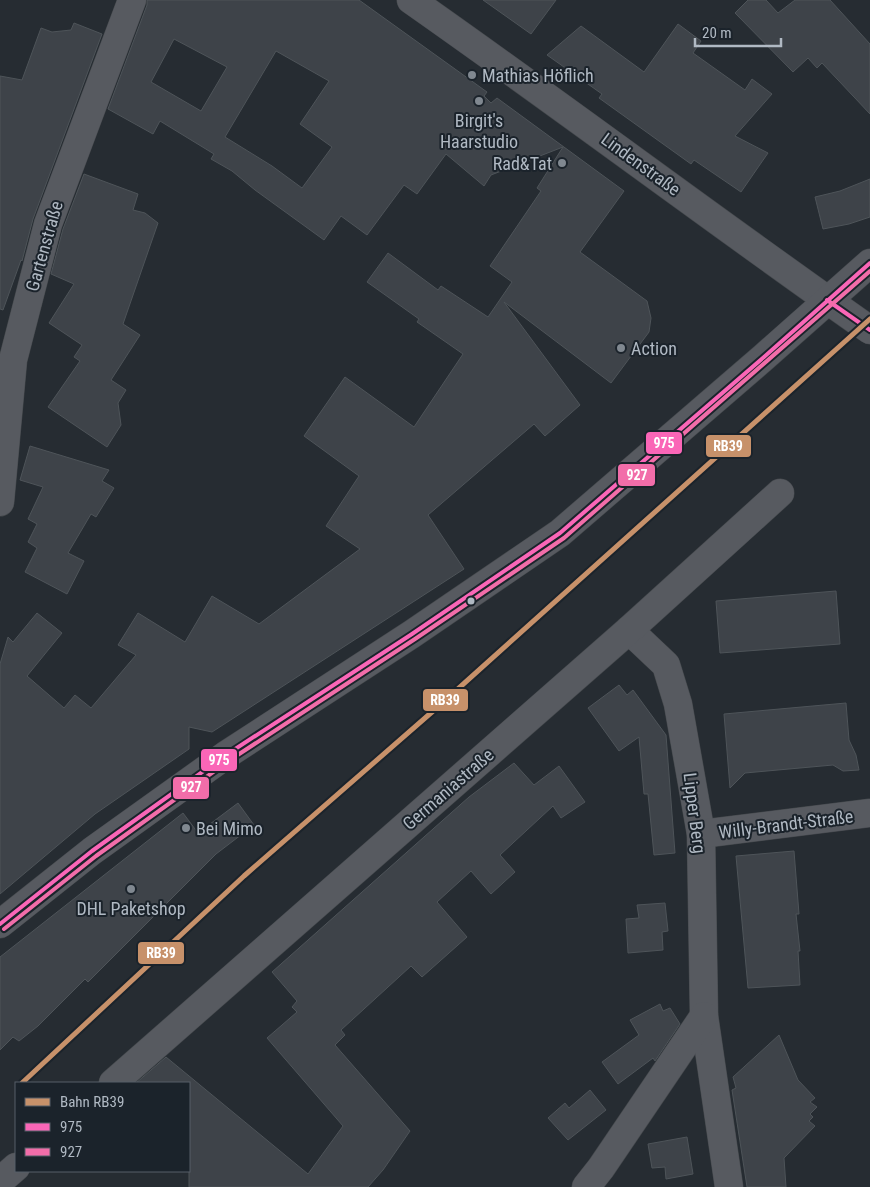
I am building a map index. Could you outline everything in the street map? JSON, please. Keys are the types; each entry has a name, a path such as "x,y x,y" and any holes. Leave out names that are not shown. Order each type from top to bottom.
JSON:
{"street":[{"name":"Gartenstraße","path":"0,502 13,360 48,224 132,0"},
{"name":"Lindenstraße","path":"411,0 640,164 744,242 870,330"},
{"path":"0,924 92,851 226,755 412,634 560,532 870,263"},
{"name":"Germaniastraße","path":"115,1082 628,630 780,493"},
{"name":"Lipper Berg","path":"628,630 666,664 678,704 701,834 704,1016 729,1187"},
{"name":"Willy-Brandt-Straße","path":"701,834 870,813"},
{"path":"586,1187 601,1168 704,1016"},
{"path":"0,1181 15,1168"}],"building":[{"path":"147,0 359,0 487,92 484,96 491,103 497,98 624,191 580,252 647,301 651,318 649,332 611,383 504,302 580,405 545,436 534,424 428,515 464,569 212,732 189,727 189,749 95,814 0,894 0,664 8,637 13,642 37,613 62,633 27,676 64,708 75,695 91,708 136,655 118,645 138,613 185,642 212,596 259,624 360,549 326,526 359,476 304,436 345,377 414,427 463,354 417,322 419,319 367,282 388,253 438,290 441,286 488,317 512,282 490,266 541,191 537,188 563,147 491,175 484,186 446,154 417,194 404,185 367,235 341,216 324,240 232,171 211,159 214,154 160,121 153,134 108,109 147,5","holes":["174,39 227,67 201,111 151,82","276,51 329,81 300,124 332,147 302,188 272,166 225,137"]},
{"path":"483,0 556,0 531,34"},
{"path":"748,0 766,0 778,13 795,0 830,0 870,44 870,114 822,63 817,68 808,58 793,72 735,13"},
{"path":"74,23 102,34 33,219 22,261 3,310 0,309 0,76 22,80 41,28 52,32 71,30"},
{"path":"678,24 701,41 693,53 745,90 752,79 772,94 735,136 768,153 741,192 694,160 691,164 599,98 602,94 547,55 581,26 644,72"},
{"path":"84,174 138,194 133,210 145,213 158,223 123,324 140,335 111,380 126,390 118,403 121,425 107,447 48,407 80,361 74,357 82,345 49,323 74,284 51,274 63,229"},
{"path":"870,179 870,217 849,224 823,229 815,197 840,191"},
{"path":"30,446 109,470 102,481 114,488 96,517 91,514 68,553 84,561 67,594 25,572 37,548 28,542 37,524 28,519 43,487 20,480"},
{"path":"836,591 840,644 720,653 716,601"},
{"path":"619,685 627,695 633,690 666,735 675,853 654,855 648,794 644,794 639,737 619,751 588,708"},
{"path":"846,703 849,740 856,755 859,770 843,771 833,765 745,773 730,788 724,714"},
{"path":"514,763 534,785 559,766 585,802 561,818 553,806 500,855 515,872 491,894 471,871 437,902 467,937 422,977 411,966 341,1030 345,1035 335,1045 410,1131 383,1170 368,1187 189,1187 190,1082 137,1082 166,1057 308,1174 343,1126 267,1038 297,1012 292,1007 297,1001 272,972 469,797"},
{"path":"238,803 254,825 216,854 88,982 85,979 38,1026 19,1041 13,1037 0,1050 0,957 183,813 198,833"},
{"path":"794,851 799,914 796,914 800,951 798,951 800,985 748,988 736,856"},
{"path":"665,903 668,931 662,932 663,950 628,953 626,919 639,918 637,905"},
{"path":"660,1004 663,1011 670,1008 680,1024 655,1061 653,1058 618,1084 602,1062 639,1035 630,1020"},
{"path":"779,1035 798,1080 815,1098 810,1102 817,1107 810,1114 813,1117 809,1121 815,1126 784,1158 786,1187 747,1187 732,1090 736,1088 733,1077"},
{"path":"590,1090 606,1110 568,1140 548,1118 565,1103 569,1108"},
{"path":"687,1137 693,1174 666,1179 665,1167 652,1168 648,1144"}],"rail line":[{"name":"RB39","path":"23,1082 244,876 440,705 870,319"}],"transit line":[{"name":"975","path":"0,924 92,851 226,755 412,634 560,533 870,263"},
{"name":"927","path":"4,929 96,856 230,760 415,639 564,538 870,271"},
{"name":"975","path":"827,300 870,330"}],"place":[{"name":"Mathias Höflich","path":"472,75"},
{"name":"Birgit's Haarstudio","path":"479,101"},
{"name":"Rad&Tat","path":"562,163"},
{"name":"Action","path":"621,348"},
{"name":"Bei Mimo","path":"186,828"},
{"name":"DHL Paketshop","path":"131,889"}]}
